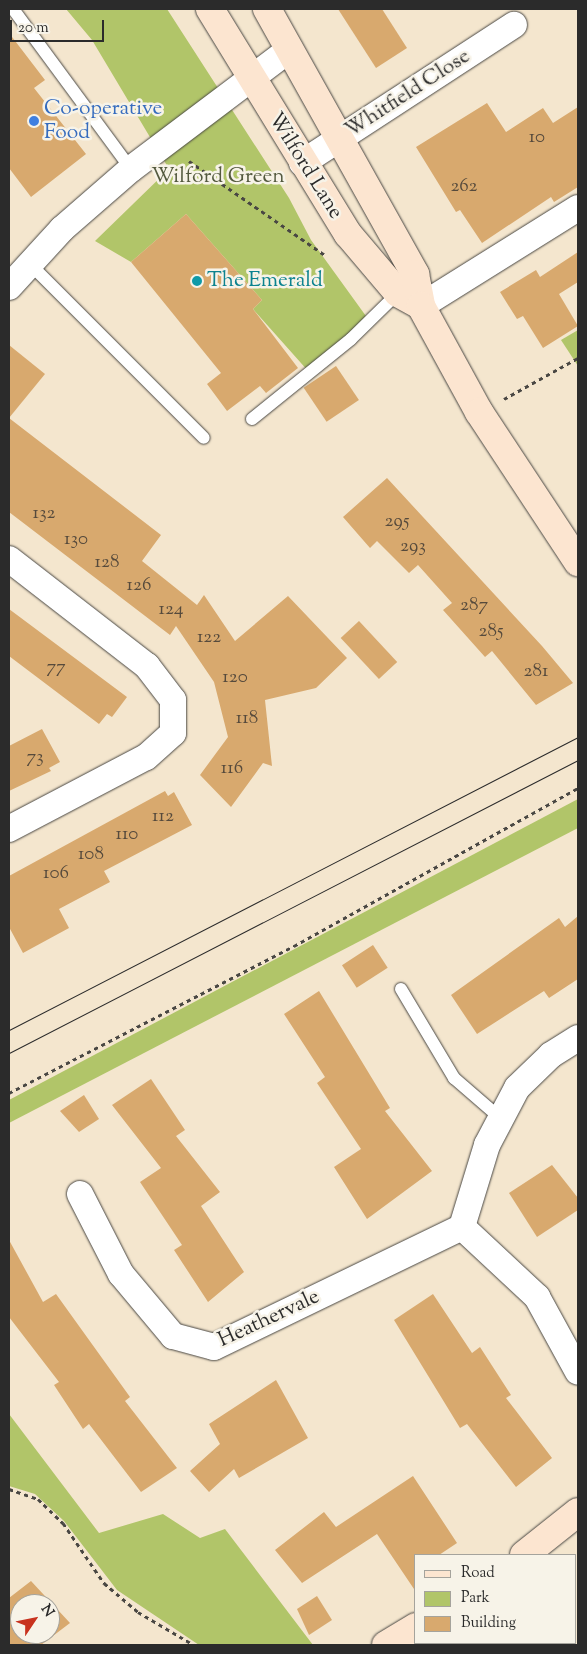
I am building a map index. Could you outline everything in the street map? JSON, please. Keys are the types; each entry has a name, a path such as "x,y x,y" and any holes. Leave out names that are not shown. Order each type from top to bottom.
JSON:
{"main road":[{"name":"Wilford Lane","path":"210,9 302,163 348,234 409,299 479,412 578,562"},
{"name":"Wilford Lane","path":"267,9 415,274 409,299"},
{"path":"525,1554 578,1512"},
{"path":"386,1645 414,1628"}],"street":[{"name":"Whitfield Close","path":"302,163 514,25"},
{"path":"9,287 29,263 131,169 249,76 290,49"},
{"path":"409,299 578,208"},
{"path":"9,559 147,666 173,700 173,734 146,757 9,829"},
{"path":"578,1038 551,1055 517,1088 499,1118 462,1227 537,1297 578,1372"},
{"name":"Heathervale","path":"80,1194 121,1274 173,1336 214,1347 462,1227"}],"lane":[{"path":"14,9 131,169"},
{"path":"29,263 204,438"},
{"path":"252,419 351,339 409,299"},
{"path":"401,989 454,1078 499,1118"}],"path":[{"path":"167,140 181,156 328,258"},
{"path":"479,412 578,358"},
{"path":"9,1093 294,946 578,788"},
{"path":"9,1489 38,1499 63,1522 104,1584 138,1612 194,1645"}],"green space":[{"name":"Wilford Green","path":"66,9 167,9 289,198 311,240 371,323 309,372 253,309 262,300 186,214 131,262 95,241 169,169 92,40"},
{"path":"578,330 578,366 561,340"},
{"path":"578,799 578,828 9,1123 9,1100"},
{"path":"9,1414 99,1533 163,1514 200,1538 225,1529 313,1645 199,1645 117,1590 64,1521 35,1494 9,1486"}],"building":[{"path":"338,9 382,9 407,48 376,68"},
{"name":"Co-operative Food","path":"9,33 45,80 34,88 86,154 31,197 9,168"},
{"path":"487,103 506,132 543,108 553,123 578,107 578,187 554,202 551,197 482,243 460,210 456,212 416,147"},
{"name":"The Emerald","path":"186,214 262,300 253,309 298,368 266,393 260,386 227,411 207,384 221,373 131,262"},
{"path":"578,252 578,282 559,294 578,326 543,348 523,316 517,319 500,292 536,270 540,277"},
{"path":"9,345 45,374 9,418"},
{"path":"336,366 359,400 327,422 304,388"},
{"path":"9,418 161,535 142,561 197,605 204,595 235,641 288,596 347,658 316,688 265,700 272,766 263,763 231,807 200,775 228,737 214,682 176,626 170,635 9,512"},
{"path":"387,478 542,646 573,683 536,705 492,651 485,657 443,610 452,603 418,565 409,573 377,541 370,548 343,517"},
{"path":"9,609 127,697 112,717 107,714 99,724 9,656"},
{"path":"359,621 397,662 379,679 341,638"},
{"path":"42,729 60,762 49,768 51,771 9,791 9,746"},
{"path":"165,791 168,796 174,792 192,825 104,871 110,882 59,909 69,928 23,953 9,927 9,876"},
{"path":"578,916 578,979 549,998 544,991 477,1034 451,995 559,918 565,927"},
{"path":"373,945 388,968 357,988 342,965"},
{"path":"319,991 390,1108 385,1111 432,1171 367,1219 334,1167 361,1149 317,1083 325,1077 284,1014"},
{"path":"151,1079 185,1130 176,1136 220,1192 201,1206 244,1272 208,1302 174,1250 182,1245 140,1182 161,1168 112,1105"},
{"path":"84,1095 99,1119 79,1132 60,1111"},
{"path":"552,1165 578,1198 578,1210 537,1237 509,1193"},
{"path":"9,1240 43,1302 56,1294 130,1397 125,1401 177,1468 141,1492 89,1424 83,1429 54,1385 59,1382 9,1317"},
{"path":"433,1294 472,1353 480,1347 511,1395 506,1398 552,1458 516,1487 467,1424 460,1428 394,1320"},
{"path":"276,1380 308,1438 239,1478 234,1469 209,1492 190,1471 220,1444 209,1424"},
{"path":"413,1476 457,1543 440,1554 414,1554 414,1589 377,1534 302,1583 275,1550 324,1512 336,1527"},
{"path":"31,1581 43,1594 14,1594"},
{"path":"317,1596 332,1620 309,1635 297,1609"},
{"path":"10,1597 10,1644 42,1644 9,1645"},
{"path":"60,1612 70,1623 60,1631"}],"tram line":[{"path":"9,1030 578,737"},
{"path":"9,1053 578,760"}],"place":[{"name":"Co-operative Food","path":"34,121"},
{"name":"The Emerald","path":"197,281"}]}
